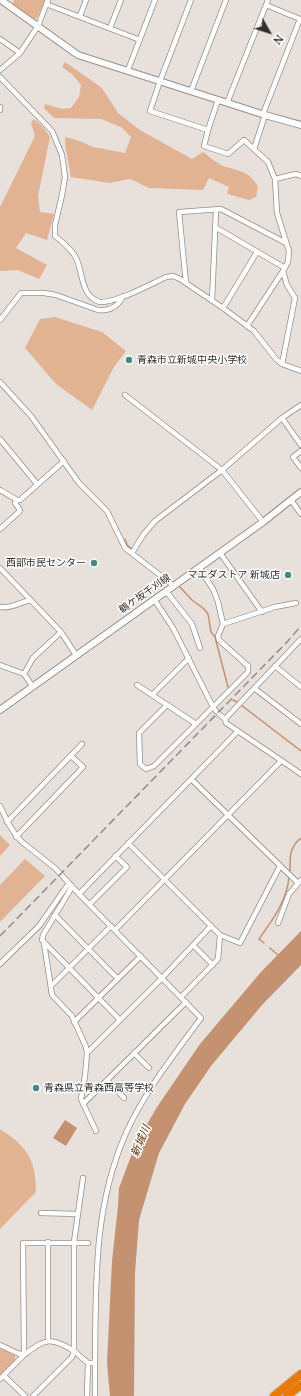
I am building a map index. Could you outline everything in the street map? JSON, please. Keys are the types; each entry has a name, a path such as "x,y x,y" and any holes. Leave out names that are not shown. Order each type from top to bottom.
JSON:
{"highway":[{"path":"274,1396 301,1374"},
{"path":"287,1396 301,1385"}],"main road":[{"path":"1,0 78,55 160,80 264,115 301,125"},
{"name":"鶴ケ坂千刈線","path":"0,710 263,522 301,492"}],"street":[{"path":"80,16 86,0"},
{"path":"110,28 121,0"},
{"path":"128,70 155,0"},
{"path":"191,0 160,80 150,111 208,130"},
{"path":"191,91 226,0"},
{"path":"0,70 20,53 38,26 47,2 140,40"},
{"path":"227,103 267,3 300,19 264,115 254,149"},
{"path":"0,38 20,53"},
{"path":"0,77 52,131 62,155 65,177 55,226 55,236 74,254 77,259 89,296 98,302 106,301 123,296 166,277 173,276 223,308 254,331 276,359 282,364 301,370"},
{"path":"218,100 204,146 228,154 244,140 268,162 275,179 277,213 289,258 284,270 247,326"},
{"path":"275,179 296,174 301,176"},
{"path":"186,283 179,212 221,209 286,243"},
{"path":"212,301 216,210"},
{"path":"215,227 284,270 287,285 295,298 282,364"},
{"path":"223,308 257,252"},
{"path":"0,320 21,293 44,293 56,295 104,311 112,308 123,296"},
{"path":"295,298 301,299"},
{"path":"0,382 31,416 79,483 107,511 126,548 174,586"},
{"path":"124,395 222,470 263,522"},
{"path":"132,554 143,535 155,520 222,470 282,418 301,405"},
{"path":"282,418 301,445"},
{"path":"0,440 37,484"},
{"path":"301,451 293,457 301,468"},
{"path":"17,500 20,500 64,462"},
{"path":"0,490 17,500"},
{"path":"0,529 19,512 20,510 15,503 17,500"},
{"path":"291,500 301,514"},
{"path":"220,553 262,612"},
{"path":"0,568 61,632 76,655"},
{"path":"167,705 139,733 140,764 146,770 154,766 196,724 216,711 248,672 248,666 219,640 218,636 224,624 216,596 199,568"},
{"path":"166,591 192,624 200,648"},
{"path":"154,599 173,628 216,711 225,719 226,723 301,774"},
{"path":"0,606 12,606 31,600"},
{"path":"224,624 275,607 296,603"},
{"path":"24,674 33,658 61,632"},
{"path":"225,719 300,641"},
{"path":"152,695 189,658"},
{"path":"0,665 24,674 33,687"},
{"path":"275,666 301,687"},
{"path":"137,685 196,724"},
{"path":"254,688 301,724"},
{"path":"79,894 238,731"},
{"path":"7,822 82,744"},
{"path":"16,837 83,768 71,756"},
{"path":"115,930 281,761"},
{"path":"191,779 286,872 299,882 290,894 278,923"},
{"path":"0,806 16,837 55,868 201,1018 149,1090 126,1132 114,1165 106,1194 98,1247 95,1396"},
{"path":"128,843 220,935 240,943 280,866"},
{"path":"90,904 127,867 116,856"},
{"path":"71,885 43,935 42,940 44,943 52,995 72,1016 86,1047 87,1053 85,1076 81,1098 96,1132"},
{"path":"0,964 39,926 71,885"},
{"path":"55,915 118,978"},
{"path":"51,986 111,926"},
{"path":"87,1053 162,978 211,926"},
{"path":"181,997 218,960 220,935"},
{"path":"44,943 120,1020"},
{"path":"193,945 213,965"},
{"path":"74,1022 141,956"},
{"path":"83,1104 186,1002"},
{"path":"134,1053 149,1068"},
{"path":"107,1080 124,1098"},
{"path":"33,1396 72,1357 74,1351 74,1242 83,1178"},
{"path":"41,1213 78,1214"},
{"path":"48,1242 48,1340"},
{"path":"24,1355 23,1243 88,1243"},
{"path":"25,1396 2,1378 24,1355 39,1344 48,1340 61,1343 74,1351 88,1363 95,1363"},
{"path":"0,1345 24,1355"},
{"path":"87,1396 88,1363"}],"shaded area":[{"path":"14,0 45,0 37,18 34,19 13,4"},
{"path":"65,62 102,88 118,113 140,130 192,159 203,152 221,165 247,174 258,187 256,197 249,200 227,194 229,187 209,178 203,190 149,188 130,179 109,183 71,177 65,137 77,140 93,147 125,153 131,137 121,127 101,119 54,118 44,108 45,104 62,109 71,108 79,97 81,85 73,75 62,67"},
{"path":"34,119 43,127 50,137 38,196 40,212 54,214 47,240 26,233 16,248 47,265 39,279 18,270 0,271 0,207 35,136 31,123"},
{"path":"55,317 102,332 126,351 114,367 92,410 56,384 25,348 40,319"},
{"path":"0,835 10,845 0,856"},
{"path":"25,859 45,876 0,922 0,885"},
{"path":"0,1129 23,1148 32,1162 36,1181 36,1192 0,1229"},
{"path":"0,1348 15,1355 15,1361 0,1376"}],"water":[{"name":"新城川","path":"301,931 301,965 262,1005 211,1066 185,1104 159,1153 139,1220 135,1273 134,1396 110,1396 107,1363 112,1261 119,1188 136,1143 157,1107 200,1044 261,972"},
{"path":"65,1120 77,1128 66,1146 53,1138"}],"waterway":[{"path":"125,539 127,545 131,548"},
{"path":"180,587 208,614 211,632 215,637 228,687"},
{"path":"233,700 237,702"},
{"path":"241,705 301,751"},
{"path":"290,872 290,857 292,849 301,838"},
{"path":"264,943 259,939 274,917 286,893 289,876"},
{"path":"270,948 279,956"}],"railway":[{"path":"0,936 301,626"}],"place":[{"name":"青森市立新城中央小学校","path":"129,360"},
{"name":"西部市民センター","path":"94,563"},
{"name":"マエダストア 新城店","path":"288,575"},
{"name":"青森県立青森西高等学校","path":"36,1088"}]}
